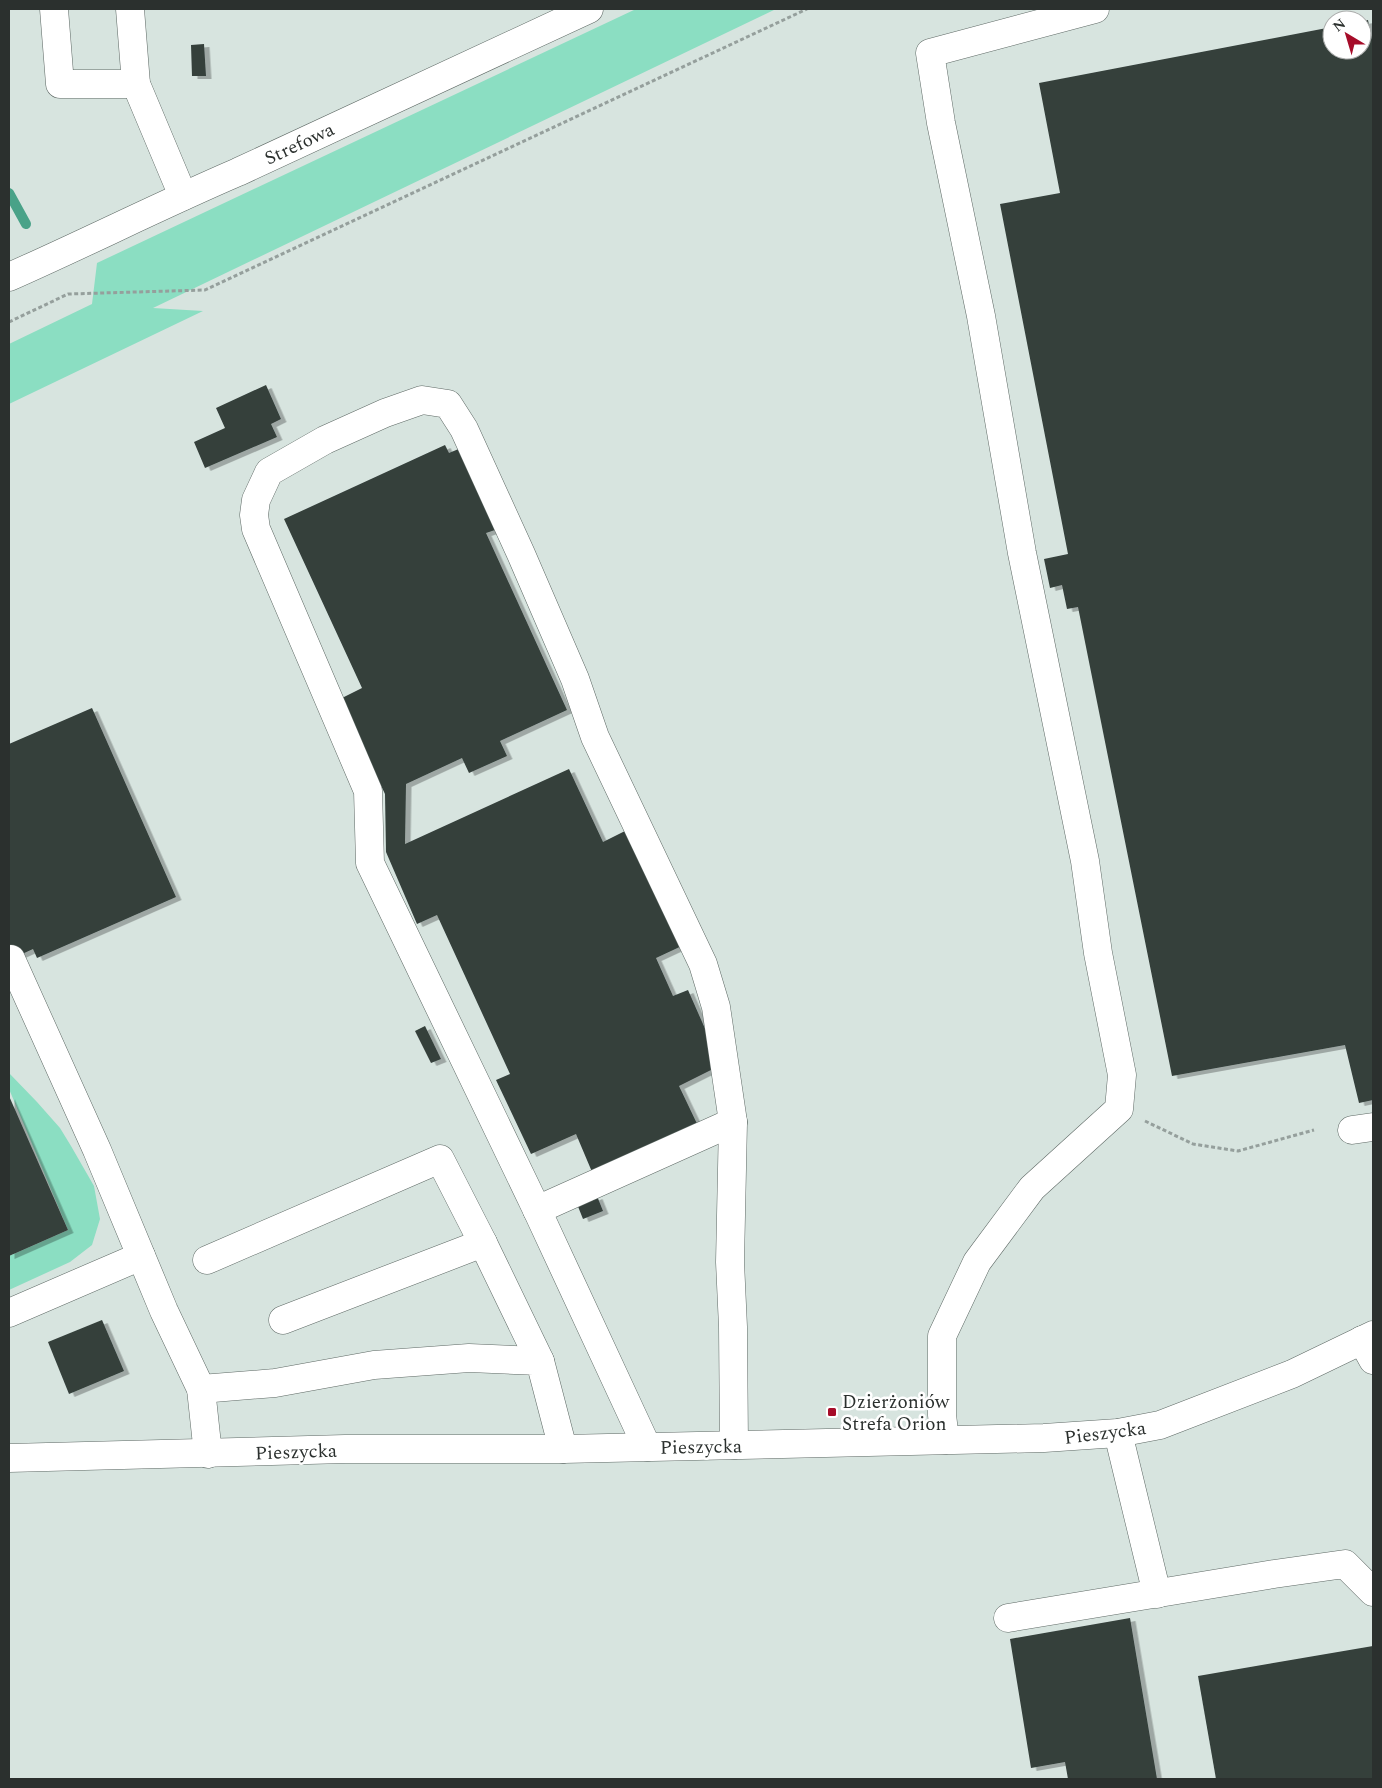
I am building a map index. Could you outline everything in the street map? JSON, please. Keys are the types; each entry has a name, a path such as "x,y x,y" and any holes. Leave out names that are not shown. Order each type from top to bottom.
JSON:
{"street":[{"path":"54,9 60,84 136,84"},
{"path":"130,9 136,84 183,196"},
{"name":"Strefowa","path":"9,277 238,172 549,17 589,9"},
{"path":"945,1440 942,1414 942,1336 977,1262 1032,1188 1119,1109 1122,1075 1098,953 1085,861 1022,552 981,316 941,123 930,53 1095,9"},
{"path":"647,1446 537,1210 370,863 368,791 256,529 254,515 256,500 270,472 325,440 385,413 422,400 448,404 464,429 575,679 595,737 703,964 716,1007 732,1122 730,1262 733,1327 734,1445"},
{"path":"11,959 92,1141 164,1311 201,1389 208,1454"},
{"path":"537,1210 732,1122"},
{"path":"207,1260 440,1159 540,1361 564,1449"},
{"path":"283,1320 483,1243"},
{"path":"9,1313 141,1256"},
{"name":"Pieszycka","path":"9,1458 345,1449 564,1449 1044,1438 1118,1433 1160,1425 1370,1345"},
{"path":"201,1389 276,1383 374,1365 468,1358 540,1361"},
{"path":"1118,1433 1157,1594"},
{"path":"1008,1618 1345,1564 1373,1592"}],"path":[{"path":"9,322 68,294 205,290 807,9"},
{"path":"1119,1109 1193,1144 1238,1151 1314,1130"}],"green space":[{"path":"636,9 776,9 153,308 203,311 9,404 9,344 92,304 97,263"},
{"path":"9,1073 60,1128 94,1186 100,1219 92,1245 70,1262 9,1290 9,1256 68,1230 9,1089"}],"building":[{"path":"1322,29 1322,60 1372,60 1372,40 1373,1100 1359,1103 1345,1045 1172,1076 1078,607 1067,609 1062,585 1050,588 1044,559 1068,554 1000,204 1060,193 1039,83"},
{"path":"204,44 206,76 192,76 191,45"},
{"path":"266,385 281,419 271,424 277,437 205,468 194,442 225,428 216,408"},
{"path":"445,445 449,453 461,448 498,529 486,533 567,710 500,741 507,756 469,773 462,758 406,784 405,844 569,769 603,842 631,828 686,944 656,958 673,996 688,990 721,1065 679,1086 700,1130 595,1179 576,1134 531,1154 496,1080 510,1074 437,915 417,924 386,852 385,794 340,699 362,688 284,519"},
{"path":"92,708 176,897 37,958 33,949 9,960 9,744"},
{"path":"425,1026 441,1059 431,1063 415,1031"},
{"path":"9,1096 68,1230 9,1256"},
{"path":"597,1196 603,1211 583,1219 577,1204"},
{"path":"102,1320 124,1371 69,1394 48,1342"},
{"path":"1130,1618 1157,1779 1068,1779 1065,1762 1031,1768 1010,1639"},
{"path":"1373,1646 1373,1779 1216,1779 1198,1676"}],"waterway":[{"path":"9,193 26,224"}],"place":[{"name":"Dzierżoniów Strefa Orion","path":"832,1412"}]}
